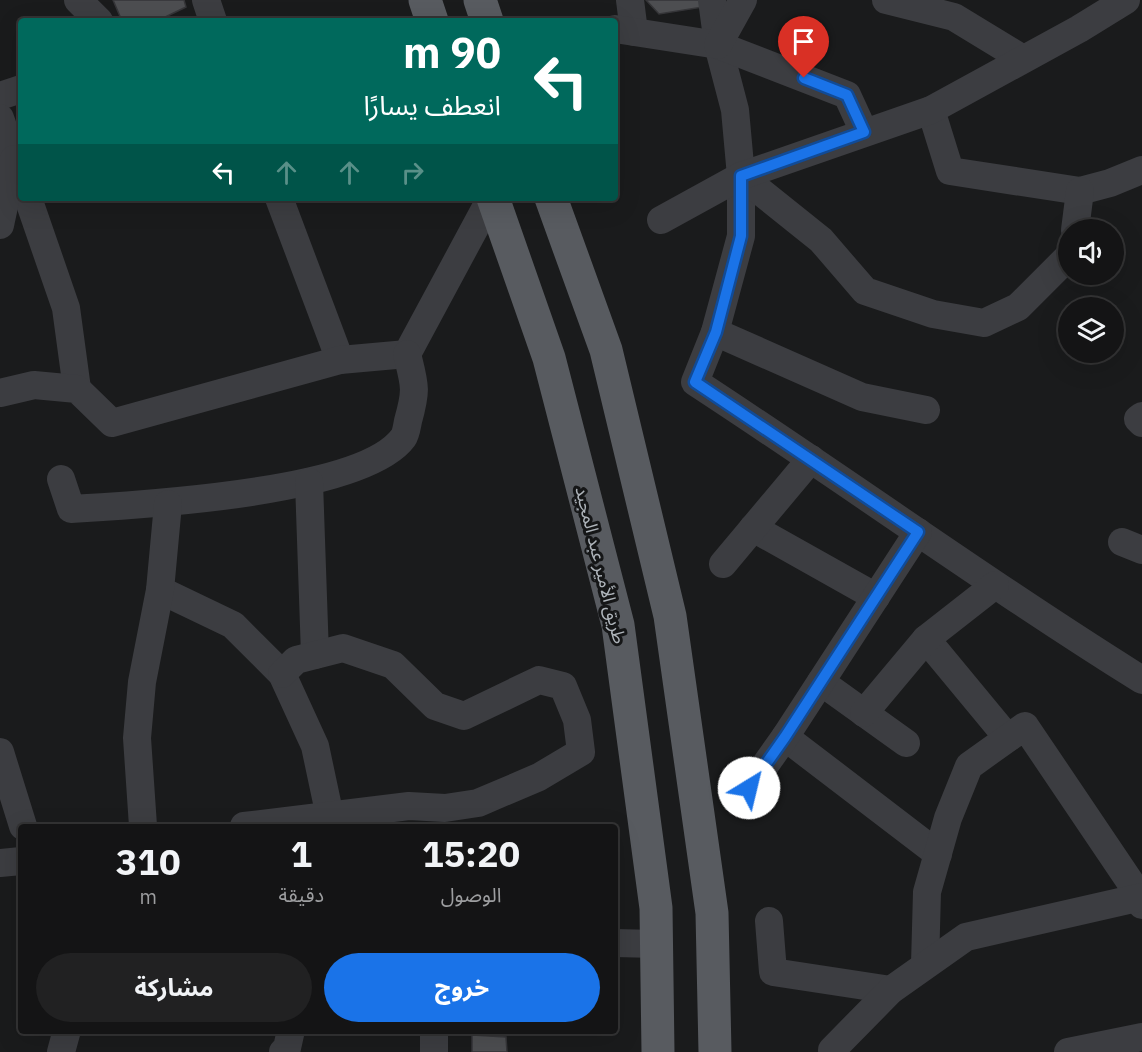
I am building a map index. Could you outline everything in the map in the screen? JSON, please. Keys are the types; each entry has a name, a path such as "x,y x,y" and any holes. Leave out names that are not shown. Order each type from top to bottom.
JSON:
{"main road":[{"path":"425,0 431,18"},
{"path":"480,0 486,18"},
{"name":"طريق الأمير عبد المجيد","path":"493,201 549,358 618,625 656,908 658,1052"},
{"path":"552,201 606,350 670,616 712,913 715,1052"}],"street":[{"path":"78,0 96,18"},
{"path":"206,0 212,18"},
{"path":"630,0 625,31 718,45 847,95 864,132"},
{"path":"712,0 718,45 735,110 741,176 741,236 716,332 695,382 1037,615 1142,680"},
{"path":"718,45 742,0"},
{"path":"886,0 954,17 1023,59"},
{"path":"661,220 741,176 931,110 1126,0"},
{"path":"0,96 18,90"},
{"path":"931,110 950,171 1080,191 1110,183 1142,170"},
{"path":"0,118 18,169 0,225"},
{"path":"741,176 821,240 865,291 933,314 984,323 1018,308 1058,266"},
{"path":"1076,219 1080,191"},
{"path":"29,201 66,308 77,389 112,423 340,360 407,354"},
{"path":"280,201 340,360"},
{"path":"61,479 71,508 168,504 309,482 380,457 404,438 416,392 407,354 490,201"},
{"path":"716,332 862,397 926,410"},
{"path":"0,393 34,385 77,389"},
{"path":"1142,416 1138,420 1142,423"},
{"path":"723,564 811,459"},
{"path":"309,482 315,655"},
{"path":"143,824 137,738 142,682 160,590 168,504"},
{"path":"753,528 876,597"},
{"path":"749,788 785,737 918,532"},
{"path":"864,713 926,639 995,585"},
{"path":"160,590 233,625 282,674 315,746 332,821"},
{"path":"926,639 1008,738"},
{"path":"279,824 332,821 410,806 444,818 539,777 581,752 577,720 562,686 539,680 464,716 435,706 393,665 343,648 296,660 282,674"},
{"path":"821,682 906,743"},
{"path":"831,1051 891,990 966,937 1142,900 1025,726 969,766 948,818 927,892 925,964"},
{"path":"785,737 938,854"},
{"path":"0,752 22,824"},
{"path":"769,921 773,972 891,990"},
{"path":"618,943 656,944"},
{"path":"61,1052 66,1034"},
{"path":"283,1052 287,1048 290,1034"},
{"path":"434,1034 434,1052"},
{"path":"1068,1052 1142,1037"}],"building":[{"path":"113,0 184,0 186,7 163,18 121,18"},
{"path":"646,0 702,0 703,7 659,14"},
{"path":"472,1035 506,1037 507,1052 472,1052"}],"route":[{"path":"749,788 785,737 918,532 695,382 716,332 741,236 741,176 864,132 847,95 804,78"}]}
